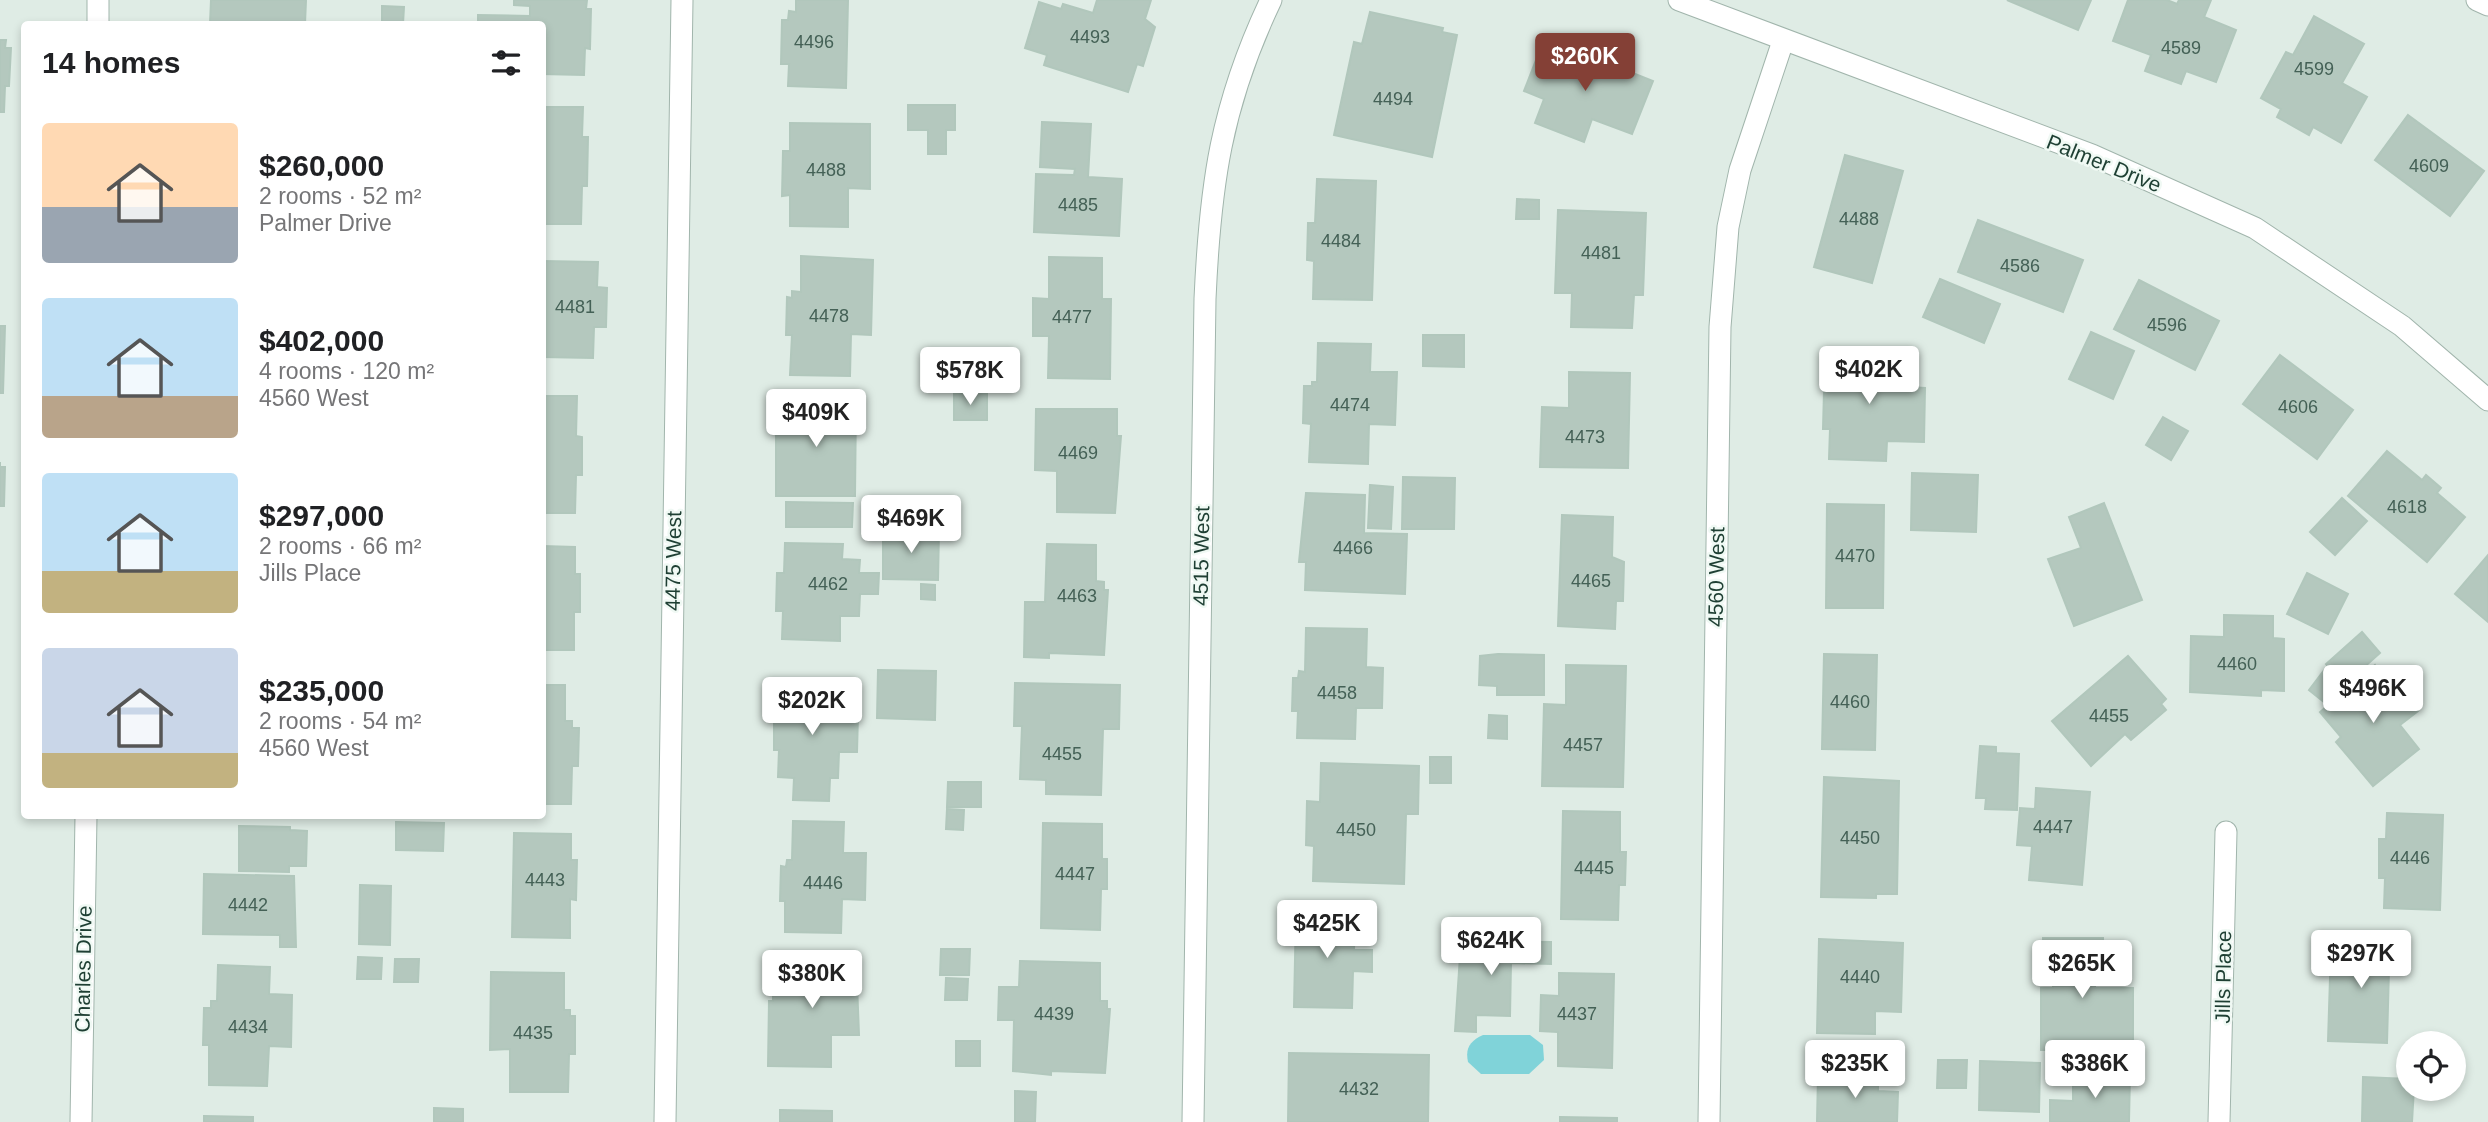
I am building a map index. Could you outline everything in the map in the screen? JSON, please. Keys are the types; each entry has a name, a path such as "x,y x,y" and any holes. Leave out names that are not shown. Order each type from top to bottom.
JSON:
{"street":[{"path":"98,0 98,21"},
{"name":"4475 West","path":"665,1122 682,0"},
{"name":"4515 West","path":"1193,1122 1204,313 1209,211 1223,126 1248,48 1271,0"},
{"name":"Palmer Drive","path":"1679,0 2092,155 2255,228 2402,326 2488,400"},
{"path":"2477,0 2488,5"},
{"name":"4560 West","path":"1709,1122 1720,327 1728,227 1740,170 1783,41"},
{"name":"Charles Drive","path":"81,1122 86,819"},
{"name":"Jills Place","path":"2219,1122 2226,832"}],"water":[{"path":"1483,1035 1530,1035 1543,1045 1544,1060 1529,1074 1481,1074 1468,1062 1467,1053 1472,1042"}],"building":[{"path":"211,0 306,0 305,21 210,21"},
{"path":"514,0 587,0 586,9 591,9 590,49 585,48 584,75 546,74 546,21 478,21 478,15 530,16 530,6 514,5"},
{"path":"796,0 848,0 846,88 788,86 789,64 781,64 782,20 788,20 789,11 796,12"},
{"path":"1097,0 1151,0 1145,19 1155,27 1143,66 1137,64 1128,92 1044,65 1047,55 1025,48 1039,2 1061,9 1063,4 1093,13"},
{"path":"2007,0 2091,0 2078,30"},
{"path":"2128,0 2167,0 2177,4 2179,0 2211,0 2204,17 2236,30 2216,82 2186,71 2181,84 2145,71 2151,55 2113,41"},
{"path":"382,6 404,7 403,21 382,21"},
{"path":"1370,12 1443,28 1442,32 1457,35 1432,157 1334,135 1354,42 1362,44"},
{"path":"2314,16 2364,44 2342,83 2367,97 2341,143 2313,127 2309,135 2277,117 2281,109 2261,98 2286,52 2293,55"},
{"path":"0,40 6,40 5,48 11,48 9,86 5,86 4,112 0,112"},
{"path":"1543,42 1578,55 1580,52 1653,81 1632,134 1592,119 1584,142 1535,123 1544,99 1524,91"},
{"path":"908,105 955,105 955,130 946,130 946,154 928,154 928,130 908,130"},
{"path":"546,107 583,107 582,137 588,137 587,186 582,186 581,224 546,224"},
{"path":"2408,115 2484,171 2450,216 2375,160"},
{"path":"1042,122 1091,124 1088,177 1122,179 1119,236 1034,232 1036,174 1074,175 1075,169 1040,167"},
{"path":"790,123 870,124 870,189 848,188 848,227 790,226 790,195 782,196 783,151 790,151"},
{"path":"1845,155 1903,171 1872,283 1814,267"},
{"path":"1317,179 1376,181 1372,300 1313,299 1314,261 1307,260 1308,223 1315,223"},
{"path":"1517,199 1539,200 1539,219 1516,219"},
{"path":"1558,210 1646,213 1643,295 1634,295 1632,328 1571,327 1572,293 1555,293"},
{"path":"1978,220 2083,260 2063,312 1958,272"},
{"path":"801,256 873,260 871,335 851,334 850,376 790,375 792,335 786,335 787,297 792,298 792,291 801,292"},
{"path":"1049,257 1102,258 1102,299 1111,299 1110,379 1048,378 1049,336 1033,336 1033,298 1049,299"},
{"path":"546,261 598,262 597,287 607,288 606,327 594,327 593,358 546,357"},
{"path":"1940,279 2000,304 1984,343 1923,317"},
{"path":"2139,280 2219,321 2195,370 2114,329"},
{"path":"0,326 5,326 3,393 0,393"},
{"path":"2091,332 2134,351 2113,399 2069,379"},
{"path":"1423,335 1464,335 1464,367 1423,366"},
{"path":"1318,343 1371,344 1370,372 1397,372 1395,425 1369,424 1368,464 1309,462 1311,424 1303,423 1304,386 1312,386 1312,382 1317,382"},
{"path":"1832,347 1889,348 1889,386 1925,388 1924,442 1887,441 1886,461 1829,459 1830,429 1823,429 1824,391 1831,391"},
{"path":"2280,355 2353,410 2317,459 2243,404"},
{"path":"1569,372 1630,373 1628,468 1540,467 1542,407 1569,408"},
{"path":"954,393 987,394 987,420 954,420"},
{"path":"546,396 577,396 576,436 582,437 582,475 576,475 575,513 546,513"},
{"path":"776,403 856,403 855,496 776,496"},
{"path":"1036,409 1117,409 1117,436 1121,436 1115,513 1057,512 1057,471 1035,470"},
{"path":"2163,417 2188,431 2171,460 2146,445"},
{"path":"2387,451 2422,480 2426,475 2441,488 2437,493 2465,517 2427,562 2348,496"},
{"path":"0,467 5,467 4,506 0,506"},
{"path":"1912,473 1978,475 1976,532 1911,530"},
{"path":"1403,477 1455,478 1454,529 1402,529"},
{"path":"1370,485 1393,487 1391,529 1368,528"},
{"path":"1306,493 1365,495 1364,533 1407,534 1405,594 1305,590 1306,562 1299,562"},
{"path":"2342,498 2367,521 2335,555 2310,532"},
{"path":"786,502 853,503 852,527 786,527"},
{"path":"2104,503 2142,600 2074,626 2048,559 2081,548 2069,517"},
{"path":"1827,504 1884,505 1883,608 1826,608"},
{"path":"1562,515 1613,517 1612,557 1624,562 1623,601 1616,601 1615,629 1558,626"},
{"path":"883,530 939,530 938,580 883,579"},
{"path":"785,543 843,544 842,559 860,560 859,573 879,573 878,594 860,594 859,616 840,616 840,641 782,639 783,611 776,611 777,573 784,573"},
{"path":"1047,544 1096,545 1096,581 1104,582 1104,590 1108,590 1104,655 1049,653 1049,658 1024,657 1025,602 1045,602"},
{"path":"546,546 575,547 575,574 580,574 580,612 574,612 574,650 546,650"},
{"path":"2488,555 2488,622 2455,594"},
{"path":"2307,573 2348,594 2328,634 2287,614"},
{"path":"921,584 935,585 935,600 921,599"},
{"path":"2224,615 2273,616 2273,638 2284,639 2284,691 2261,690 2261,696 2190,692 2191,636 2224,637"},
{"path":"1306,628 1367,629 1366,667 1383,668 1382,708 1356,708 1355,739 1297,738 1298,711 1292,711 1293,678 1298,678 1299,671 1305,672"},
{"path":"2362,632 2380,653 2344,685 2326,664"},
{"path":"1824,654 1877,655 1875,750 1822,749"},
{"path":"1544,655 1544,695 1497,695 1497,686 1479,685 1480,656"},
{"path":"2128,656 2166,699 2161,704 2166,710 2131,740 2125,734 2091,766 2052,721"},
{"path":"1566,665 1626,666 1623,787 1542,786 1544,704 1566,705"},
{"path":"2375,665 2399,695 2402,692 2418,711 2400,725 2419,749 2373,786 2336,742 2341,737 2320,712"},
{"path":"2325,669 2340,681 2324,702 2309,690"},
{"path":"878,670 936,671 935,720 877,718"},
{"path":"780,683 840,684 840,715 858,715 857,752 839,752 838,778 830,778 829,801 793,800 794,778 778,777 779,750 774,750 774,712 780,712"},
{"path":"1015,683 1120,685 1119,729 1103,729 1101,795 1046,794 1046,780 1020,779 1022,726 1014,726"},
{"path":"546,685 565,685 565,721 572,721 572,728 579,728 578,766 572,766 571,804 546,804"},
{"path":"1489,715 1507,716 1507,739 1488,738"},
{"path":"1980,746 1996,747 1996,753 2019,754 2017,810 1985,809 1986,798 1976,798"},
{"path":"1430,757 1451,757 1451,783 1430,783"},
{"path":"1321,763 1419,766 1418,814 1406,814 1404,884 1313,881 1314,846 1306,845 1307,801 1320,802"},
{"path":"1824,777 1899,781 1897,894 1876,894 1876,898 1821,897"},
{"path":"948,782 981,782 981,807 947,807"},
{"path":"2036,788 2090,792 2082,885 2029,880 2032,846 2017,845 2020,808 2035,809"},
{"path":"947,809 964,810 963,830 946,829"},
{"path":"1563,811 1620,812 1620,852 1626,852 1625,885 1619,885 1618,920 1561,919"},
{"path":"2387,813 2443,815 2440,910 2384,908 2385,878 2379,878 2379,839 2386,839"},
{"path":"793,821 844,822 843,853 866,853 865,900 842,899 841,933 785,932 785,901 780,901 781,866 786,867 787,860 792,860"},
{"path":"396,822 444,823 443,851 396,850"},
{"path":"1043,823 1102,824 1102,859 1107,859 1107,889 1101,889 1100,930 1041,928"},
{"path":"239,826 290,827 290,830 307,831 306,866 289,866 289,872 239,871"},
{"path":"514,833 571,834 571,860 577,860 576,900 570,899 570,938 512,937"},
{"path":"204,874 294,876 296,947 280,947 280,935 203,934"},
{"path":"360,885 391,886 390,945 359,944"},
{"path":"1296,912 1355,913 1354,950 1372,950 1372,972 1353,971 1352,1008 1294,1007"},
{"path":"2339,933 2363,933 2363,948 2409,950 2408,969 2389,969 2387,1043 2328,1041 2331,947 2338,947"},
{"path":"2043,938 2103,938 2103,984 2095,984 2095,988 2133,988 2133,1050 2041,1050 2041,988 2053,988 2053,983 2043,983"},
{"path":"1819,939 1903,943 1901,1012 1875,1011 1875,1034 1817,1033"},
{"path":"1461,941 1551,942 1551,964 1511,963 1510,1016 1476,1015 1476,1032 1455,1031"},
{"path":"941,949 970,949 969,975 940,975"},
{"path":"781,956 856,957 859,1035 831,1035 831,1067 768,1066 769,1001 773,1001 773,994 781,994"},
{"path":"358,957 382,958 381,979 357,979"},
{"path":"395,959 419,959 418,982 394,982"},
{"path":"1020,961 1100,963 1100,1001 1107,1001 1107,1009 1110,1009 1105,1073 1051,1071 1051,1075 1013,1071 1014,1020 998,1020 999,987 1019,987"},
{"path":"218,965 270,967 269,994 292,995 291,1047 269,1046 267,1086 209,1085 209,1045 203,1045 204,1008 211,1008 211,1001 217,1001"},
{"path":"491,972 564,973 564,1010 570,1010 570,1016 575,1016 575,1054 569,1054 568,1092 510,1092 510,1049 490,1050"},
{"path":"1559,973 1614,974 1612,1068 1558,1066 1558,1032 1540,1031 1541,995 1559,996"},
{"path":"946,978 968,979 967,1000 945,1000"},
{"path":"956,1041 980,1041 980,1066 956,1066"},
{"path":"1289,1053 1429,1055 1428,1122 1288,1122"},
{"path":"1938,1060 1967,1060 1966,1088 1937,1088"},
{"path":"1980,1061 2040,1063 2039,1112 1979,1110"},
{"path":"2073,1073 2130,1074 2129,1122 2050,1122 2050,1100 2073,1101"},
{"path":"1818,1075 1878,1076 1878,1091 1898,1092 1897,1122 1817,1122"},
{"path":"2363,1077 2396,1078 2396,1101 2413,1101 2412,1122 2362,1121"},
{"path":"1015,1091 1036,1092 1035,1122 1015,1122"},
{"path":"434,1108 463,1109 463,1122 434,1122"},
{"path":"780,1110 832,1111 832,1122 780,1122"},
{"path":"204,1116 253,1117 253,1122 204,1122"},
{"path":"1560,1117 1617,1118 1617,1122 1560,1122"}]}
